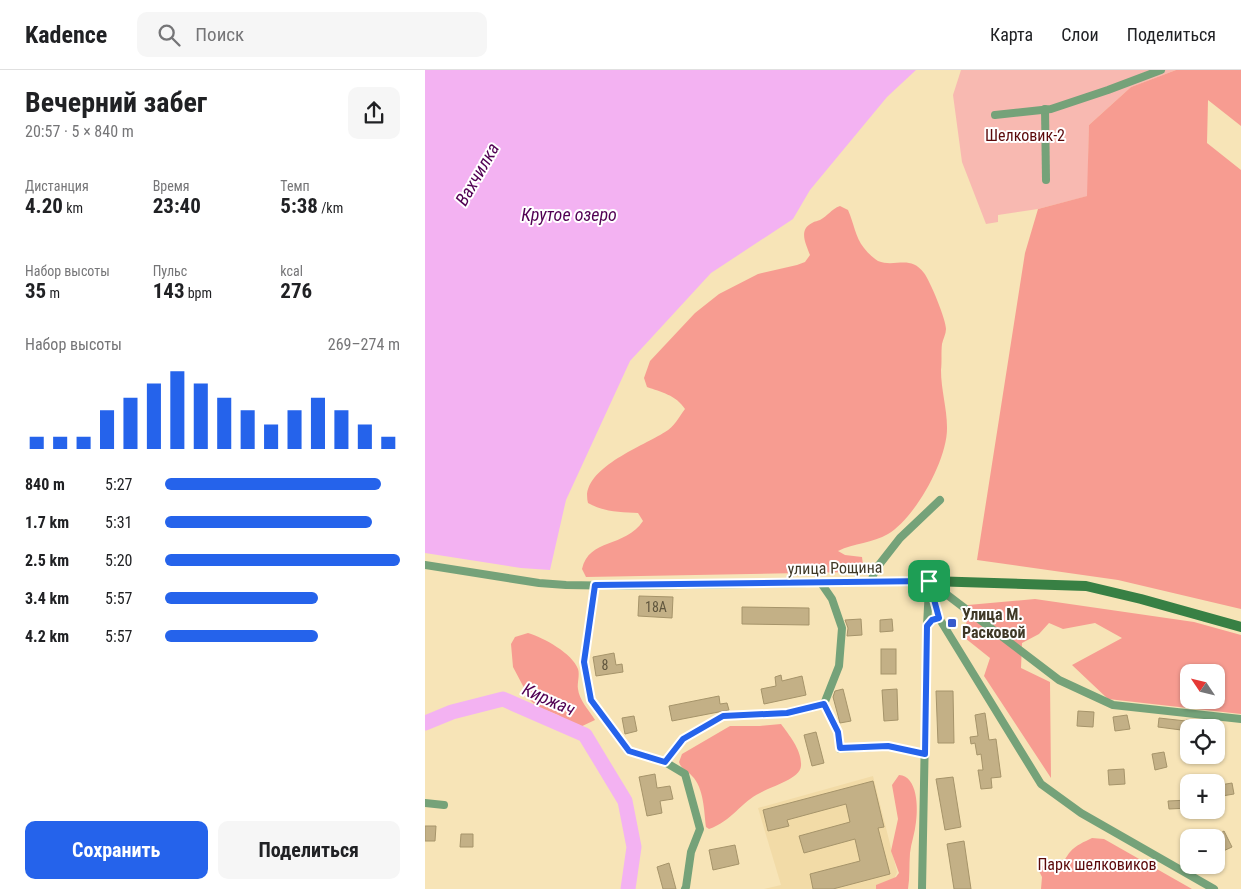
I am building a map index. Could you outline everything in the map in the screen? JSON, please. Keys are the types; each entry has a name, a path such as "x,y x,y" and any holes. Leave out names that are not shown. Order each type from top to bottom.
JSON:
{"street":[{"path":"995,115 1045,109 1108,90 1161,70"},
{"path":"1045,109 1046,180"},
{"path":"871,582 875,570 901,538 940,500"},
{"name":"улица Рощина","path":"425,565 539,583 595,585 929,581 1086,586 1241,627"},
{"path":"929,581 939,618 1041,784 1081,813 1214,889"},
{"path":"922,889 929,581"},
{"path":"929,581 1059,680 1113,705 1241,719"},
{"path":"821,583 832,598 842,628 839,666 824,704 838,732 840,748 888,746 925,754"},
{"path":"595,585 584,662 591,700 629,751 665,762 685,774 700,829 691,852 685,889"},
{"path":"927,626 932,620 939,618"},
{"path":"665,762 683,739 723,716 787,713 824,704"},
{"path":"425,803 444,805"}],"shaded area":[{"path":"873,776 897,872 890,889 764,889 781,885 758,808"}],"green space":[{"name":"Шелковик-2","path":"961,70 1176,70 1131,87 1089,125 1088,196 1038,209 998,215 998,222 986,224 962,162 953,95"},
{"path":"1176,70 1241,70 1241,126 1208,100 1207,143 1241,170 1241,609 1118,580 977,560 1025,253 1038,209 1087,196 1089,125 1131,87"},
{"path":"840,206 848,210 861,244 874,258 884,263 908,263 919,267 930,284 945,324 946,331 942,342 941,370 947,420 946,440 936,471 919,502 909,515 888,534 838,551 845,555 862,557 863,565 853,572 586,577 582,569 586,559 592,552 627,536 643,521 638,513 606,510 588,503 588,491 593,480 615,460 668,430 685,409 673,397 647,387 644,378 650,361 695,313 719,294 758,274 805,262 810,255 804,238 805,229"},
{"path":"1035,599 1194,622 1241,635 1241,714 1197,709 1225,709 1225,664 1180,664 1180,707 1108,699 1072,665 1122,638 1095,623 1063,629 1049,623 1039,634 1022,643 1021,668 1050,682 1051,778 984,676 990,658 965,638 968,605"},
{"path":"528,633 542,638 557,647 575,663 579,671 579,693 595,720 578,728 558,715 538,707 531,701 513,667 511,644 515,637"},
{"path":"781,724 799,754 801,766 799,771 790,779 747,801 717,826 709,829 706,827 701,793 696,781 679,762 682,754 730,726"},
{"path":"899,775 910,781 917,802 917,816 910,853 908,889 876,889 876,885 896,877 899,873 891,851 898,819 892,785"},
{"name":"Парк шелковиков","path":"1092,838 1104,839 1192,889 1041,889 1042,877 1038,869 1041,866 1059,866 1075,847"}],"water":[{"name":"Крутое озеро","path":"425,70 916,70 887,97 810,190 793,219 711,273 630,361 566,500 550,570 521,568 425,553"}],"building":[{"path":"639,596 673,597 672,618 638,616"},
{"path":"742,607 809,608 809,625 742,624"},
{"path":"861,619 862,635 847,636 848,628 845,620"},
{"path":"892,619 893,631 880,632 880,620"},
{"path":"881,649 896,649 896,674 881,674"},
{"path":"614,653 616,665 622,664 623,672 596,676 593,657"},
{"path":"781,675 782,681 802,676 806,695 764,704 761,689 776,686 775,677"},
{"path":"843,689 851,721 840,723 833,697 835,691"},
{"path":"897,689 898,720 884,721 882,690"},
{"path":"936,691 953,691 954,743 938,743"},
{"path":"719,696 720,704 727,703 729,710 672,721 669,706"},
{"path":"1078,711 1094,712 1093,727 1077,726"},
{"path":"985,713 989,740 996,739 1001,777 991,778 992,788 981,789 978,770 983,770 981,754 977,755 975,743 971,744 970,737 978,736 975,715"},
{"path":"1127,715 1130,729 1115,731 1113,717"},
{"path":"634,716 637,731 625,734 622,718"},
{"path":"1159,718 1180,720 1180,730 1158,727"},
{"path":"816,732 824,763 812,766 804,735"},
{"path":"1164,752 1167,767 1155,770 1152,754"},
{"path":"1124,769 1125,784 1109,785 1108,770"},
{"path":"655,774 657,788 670,786 673,799 660,801 662,813 647,816 639,777"},
{"path":"953,777 961,827 945,830 936,779"},
{"path":"873,781 884,827 878,828 890,874 833,889 813,889 810,874 860,861 855,839 804,853 799,836 850,822 846,804 787,820 789,826 768,831 763,810"},
{"path":"1232,783 1234,794 1225,796 1225,784"},
{"path":"1180,800 1180,808 1169,809 1168,801"},
{"path":"425,826 436,826 435,841 425,841"},
{"path":"1225,833 1232,847 1225,850"},
{"path":"461,834 473,834 473,847 460,847"},
{"path":"964,841 971,889 954,889 947,844"},
{"path":"735,845 739,864 713,870 709,850"},
{"path":"669,863 676,889 663,889 657,867"}],"waterway":[{"name":"Киржач","path":"425,723 452,712 503,699 585,735 625,801 634,847 628,889"}],"place":[{"name":"Улица М. Расковой","path":"952,623"}],"route":[{"path":"929,581 939,618 932,620 927,626 925,754 888,746 840,748 838,732 824,704 787,713 723,716 683,739 665,762 629,751 591,700 584,662 595,585 929,581"}],"water label":[{"name":"Вахчилка","path":"477,174"}]}
